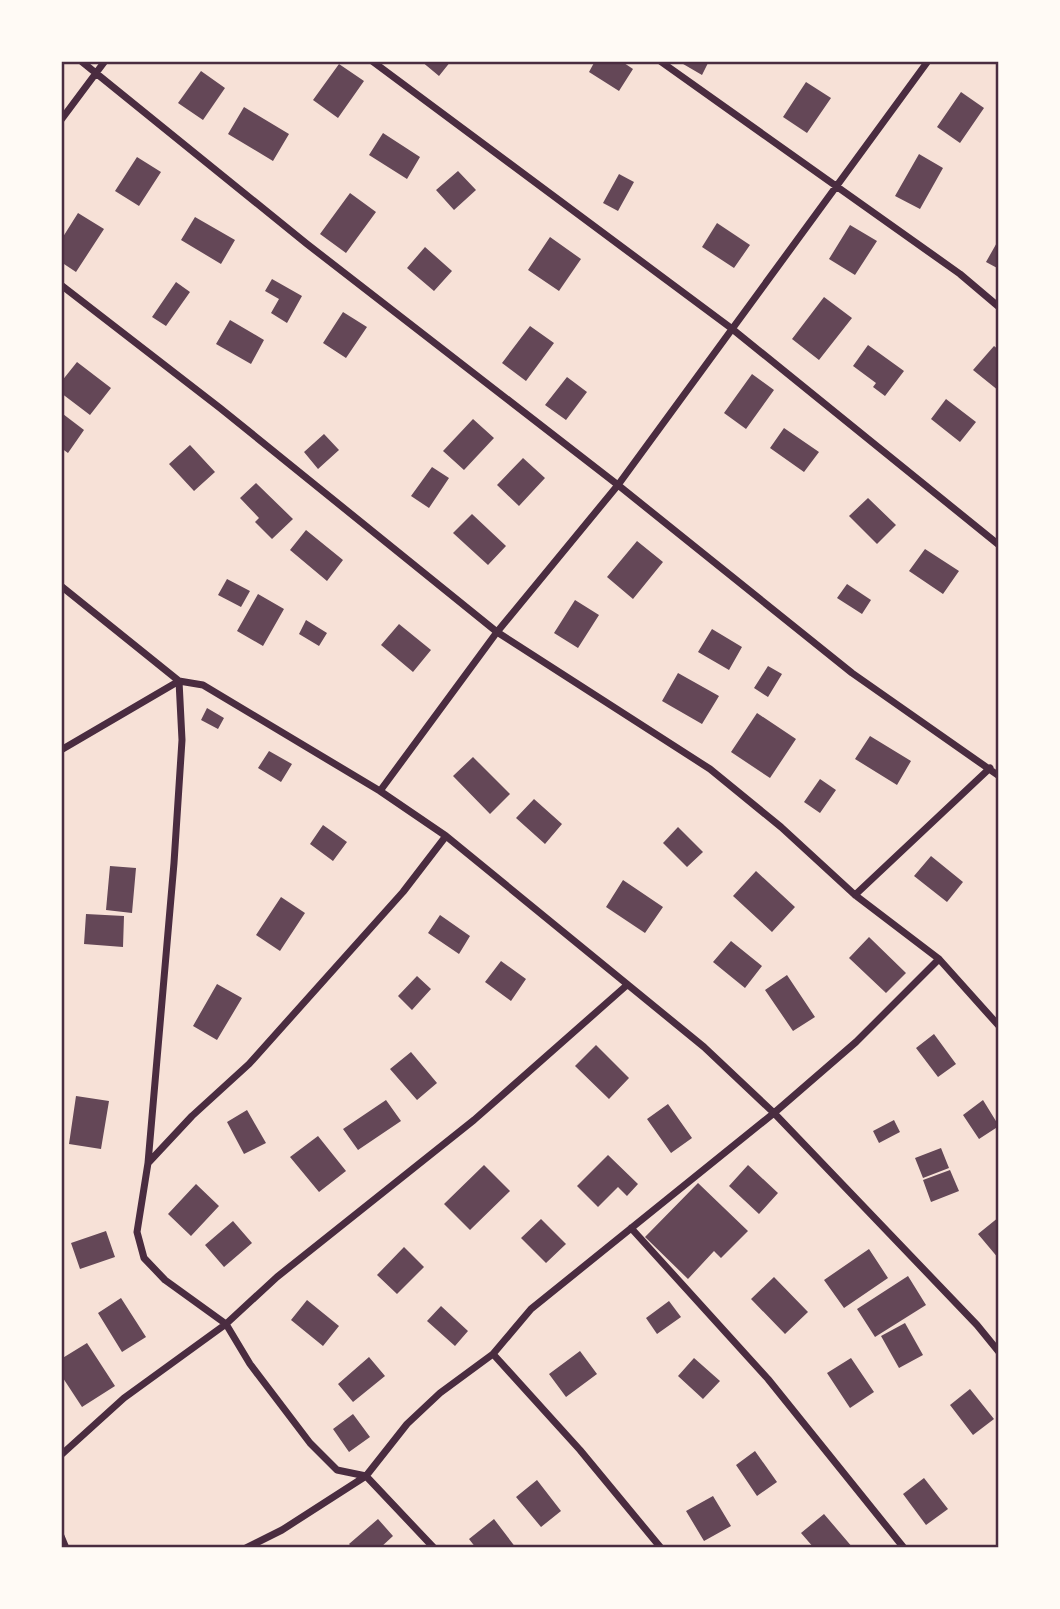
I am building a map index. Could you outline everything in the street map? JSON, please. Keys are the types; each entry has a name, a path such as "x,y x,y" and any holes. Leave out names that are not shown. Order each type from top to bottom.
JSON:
{"street":[{"path":"81,61 307,244 618,485 852,673 999,776"},
{"path":"61,120 105,61"},
{"path":"372,61 731,328 999,545"},
{"path":"660,61 960,274 999,307"},
{"path":"380,791 497,632 618,485 928,61"},
{"path":"61,285 220,408 497,632 709,769 781,827 855,895 939,959 999,1026"},
{"path":"61,586 179,681 204,685 380,791 446,836 704,1047 774,1113 977,1325 999,1352"},
{"path":"61,750 179,681"},
{"path":"179,681 182,740 178,795 148,1163 137,1232 144,1258 165,1280 226,1324 250,1364 310,1443 337,1470 366,1476 434,1548"},
{"path":"855,895 990,768"},
{"path":"148,1163 192,1116 249,1064 402,892 446,836"},
{"path":"246,1548 282,1530 366,1476 407,1424 431,1401 493,1354 531,1309 774,1113 856,1042 939,959"},
{"path":"61,1455 124,1398 226,1324 276,1277 474,1120 627,985"},
{"path":"631,1228 768,1379 904,1548"},
{"path":"493,1354 580,1450 661,1548"},
{"path":"61,1536 66,1548"}],"building":[{"path":"421,61 451,61 439,76"},
{"path":"595,61 621,61 633,69 619,91 589,72"},
{"path":"678,61 709,61 702,75"},
{"path":"339,64 364,81 338,118 313,100"},
{"path":"201,71 225,88 203,120 178,103"},
{"path":"806,82 831,98 807,133 783,117"},
{"path":"961,92 984,108 960,143 937,127"},
{"path":"244,107 289,134 273,161 228,134"},
{"path":"383,133 420,157 407,179 369,155"},
{"path":"919,154 943,168 920,209 895,196"},
{"path":"137,157 161,172 139,206 115,191"},
{"path":"458,171 476,190 454,210 436,190"},
{"path":"619,174 634,182 618,211 603,203"},
{"path":"350,193 376,212 346,253 320,234"},
{"path":"78,213 104,229 76,272 61,262 61,240"},
{"path":"195,217 235,240 221,264 181,240"},
{"path":"717,223 750,245 734,268 702,247"},
{"path":"850,225 877,241 855,275 829,259"},
{"path":"550,237 581,259 559,291 528,270"},
{"path":"999,239 999,269 986,262"},
{"path":"425,247 452,271 434,291 407,268"},
{"path":"272,279 302,296 287,323 271,313 279,299 265,291"},
{"path":"176,282 190,292 166,326 152,317"},
{"path":"824,297 852,318 819,360 792,339"},
{"path":"343,312 367,327 346,358 323,343"},
{"path":"230,320 264,340 251,364 216,344"},
{"path":"530,326 554,343 526,381 502,363"},
{"path":"868,345 904,371 885,396 873,387 876,383 853,366"},
{"path":"994,346 999,350 999,391 973,370"},
{"path":"77,362 111,388 90,415 61,393 61,382"},
{"path":"752,374 774,390 746,429 724,413"},
{"path":"567,377 587,392 566,420 545,405"},
{"path":"946,399 976,422 960,442 931,419"},
{"path":"63,414 84,430 68,453 61,448"},
{"path":"473,419 494,438 464,470 443,451"},
{"path":"784,428 819,452 804,472 770,448"},
{"path":"324,434 339,450 318,469 304,452"},
{"path":"190,445 215,472 194,491 169,464"},
{"path":"523,458 545,478 519,506 497,485"},
{"path":"432,467 449,478 429,508 411,496"},
{"path":"256,483 293,519 272,539 255,522 259,518 240,498"},
{"path":"868,498 896,525 877,544 849,516"},
{"path":"472,514 506,546 488,565 453,533"},
{"path":"306,530 343,560 327,581 290,550"},
{"path":"637,541 663,562 633,599 607,577"},
{"path":"925,549 959,571 943,594 909,571"},
{"path":"227,579 250,591 241,607 218,595"},
{"path":"847,584 871,600 862,614 837,598"},
{"path":"258,594 284,609 263,646 237,631"},
{"path":"575,600 599,615 578,648 554,633"},
{"path":"306,620 327,633 319,646 299,634"},
{"path":"399,624 431,650 413,672 381,645"},
{"path":"712,629 742,647 729,670 698,652"},
{"path":"768,666 782,674 768,697 754,688"},
{"path":"678,673 719,696 702,724 662,701"},
{"path":"207,708 224,718 218,729 201,720"},
{"path":"757,713 796,739 770,778 731,752"},
{"path":"870,736 911,761 897,785 855,759"},
{"path":"269,751 292,764 281,782 258,768"},
{"path":"473,757 510,794 490,814 453,776"},
{"path":"820,779 836,790 820,813 804,802"},
{"path":"534,799 562,824 545,844 516,818"},
{"path":"323,825 347,842 333,861 310,844"},
{"path":"678,827 703,852 687,867 663,843"},
{"path":"931,856 963,882 947,902 914,876"},
{"path":"110,866 136,868 132,913 106,910"},
{"path":"756,871 795,907 772,932 733,896"},
{"path":"623,880 663,907 645,933 606,907"},
{"path":"281,897 305,913 280,951 256,935"},
{"path":"86,914 124,916 123,947 84,944"},
{"path":"440,915 470,936 459,954 428,933"},
{"path":"869,937 906,973 886,993 849,958"},
{"path":"731,941 762,966 745,988 713,962"},
{"path":"501,961 526,979 511,1001 485,982"},
{"path":"787,975 815,1017 793,1031 765,990"},
{"path":"417,976 431,989 412,1010 398,996"},
{"path":"217,984 242,998 217,1040 193,1026"},
{"path":"934,1034 956,1064 938,1077 916,1048"},
{"path":"596,1045 629,1078 609,1099 575,1066"},
{"path":"411,1052 437,1083 417,1100 390,1069"},
{"path":"76,1096 109,1101 101,1149 69,1144"},
{"path":"386,1100 401,1121 358,1150 343,1129"},
{"path":"983,1100 999,1126 979,1139 963,1115"},
{"path":"668,1104 692,1138 671,1153 647,1119"},
{"path":"247,1110 266,1143 244,1154 227,1122"},
{"path":"894,1120 900,1132 879,1143 873,1131"},
{"path":"318,1136 346,1171 319,1192 290,1157"},
{"path":"941,1148 949,1168 923,1178 915,1158"},
{"path":"608,1155 638,1184 627,1196 618,1187 598,1207 577,1186"},
{"path":"484,1165 510,1191 470,1230 444,1204"},
{"path":"748,1165 778,1193 759,1214 729,1186"},
{"path":"950,1170 959,1191 931,1202 923,1180"},
{"path":"698,1183 748,1231 721,1258 714,1251 688,1279 645,1237"},
{"path":"196,1184 219,1206 191,1236 168,1214"},
{"path":"999,1217 999,1259 978,1234"},
{"path":"541,1219 566,1244 546,1263 521,1238"},
{"path":"233,1221 252,1243 224,1267 205,1245"},
{"path":"106,1231 115,1257 80,1269 71,1243"},
{"path":"404,1247 424,1267 397,1294 377,1275"},
{"path":"869,1249 888,1278 844,1308 824,1280"},
{"path":"908,1276 926,1305 875,1337 857,1309"},
{"path":"774,1277 808,1312 785,1334 751,1299"},
{"path":"121,1298 146,1337 122,1352 98,1313"},
{"path":"307,1300 339,1326 323,1346 291,1320"},
{"path":"669,1301 681,1317 657,1334 646,1318"},
{"path":"441,1306 468,1331 455,1346 427,1321"},
{"path":"905,1323 923,1355 899,1368 881,1336"},
{"path":"87,1343 115,1386 82,1407 61,1375 61,1359"},
{"path":"580,1351 597,1374 566,1397 549,1374"},
{"path":"369,1357 385,1376 353,1402 338,1384"},
{"path":"694,1358 720,1381 703,1399 678,1376"},
{"path":"851,1358 874,1392 850,1408 827,1373"},
{"path":"970,1389 994,1419 973,1435 950,1405"},
{"path":"353,1414 370,1437 349,1452 333,1429"},
{"path":"755,1451 777,1482 757,1496 736,1465"},
{"path":"924,1478 948,1509 926,1525 903,1494"},
{"path":"537,1480 561,1511 541,1527 516,1497"},
{"path":"713,1496 731,1526 704,1541 686,1511"},
{"path":"824,1514 853,1548 814,1548 801,1533"},
{"path":"378,1519 393,1536 380,1548 353,1548 349,1544"},
{"path":"494,1519 516,1548 476,1548 469,1539"}]}
